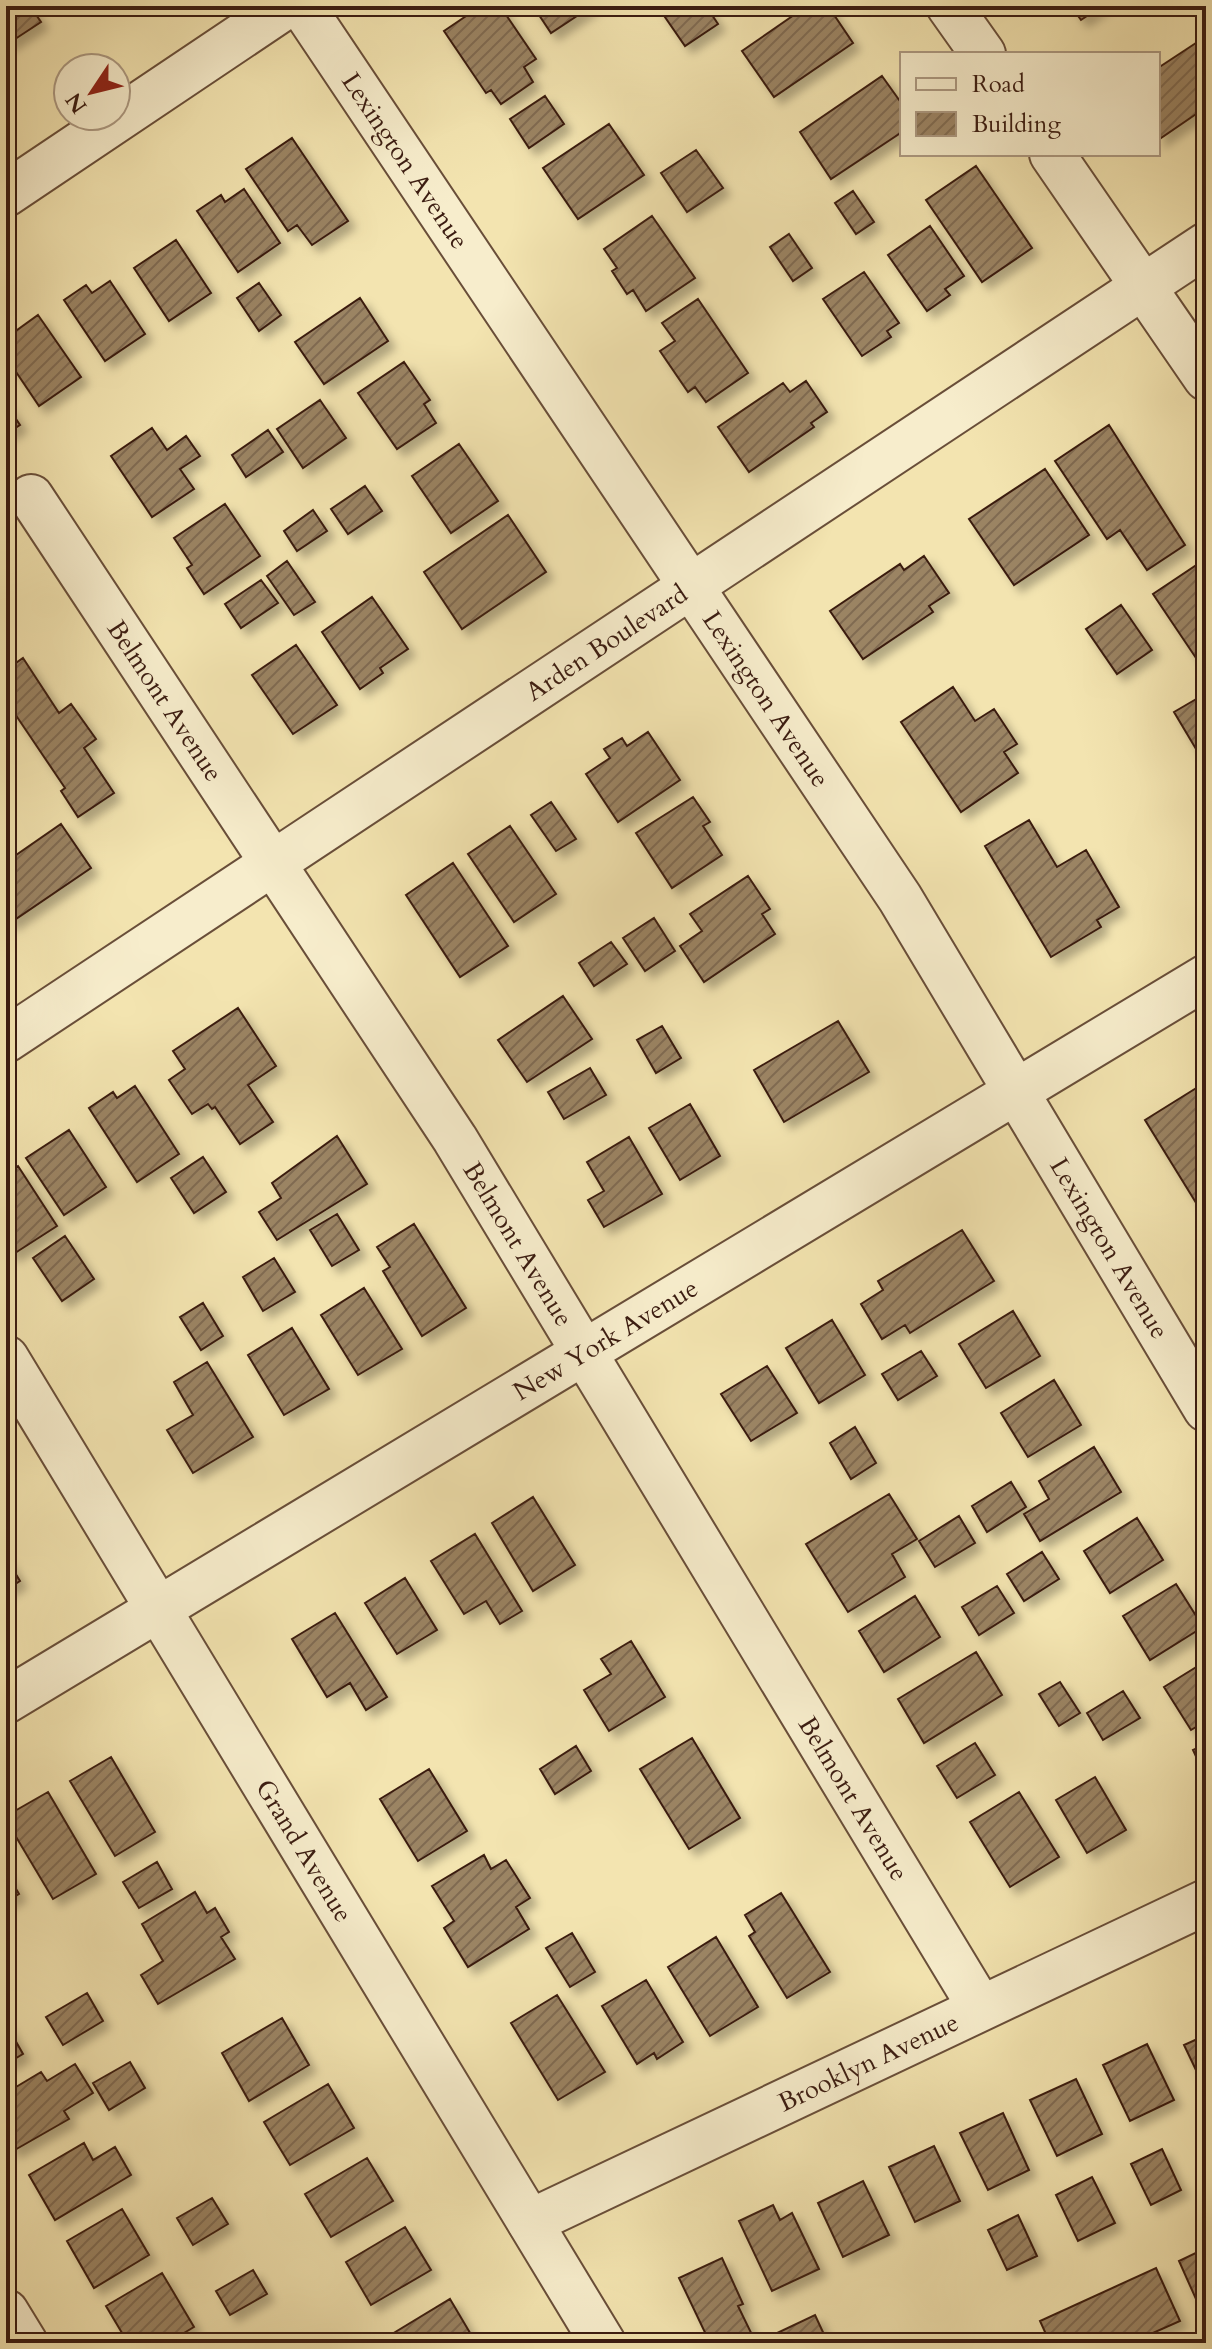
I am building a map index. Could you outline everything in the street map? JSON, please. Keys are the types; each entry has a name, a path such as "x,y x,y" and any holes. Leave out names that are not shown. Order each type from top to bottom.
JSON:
{"street":[{"path":"6,194 286,6"},
{"name":"Lexington Avenue","path":"302,6 900,898 1206,1409"},
{"path":"949,6 982,52"},
{"path":"1053,156 1206,378"},
{"name":"Arden Boulevard","path":"6,1040 1206,245"},
{"name":"Belmont Avenue","path":"31,497 455,1139 980,2007"},
{"name":"New York Avenue","path":"6,1701 1206,977"},
{"name":"Grand Avenue","path":"6,1358 603,2343"},
{"name":"Brooklyn Avenue","path":"530,2222 1206,1902"},
{"path":"6,2312 25,2343"}],"building":[{"path":"6,6 30,6 41,22 6,45"},
{"path":"481,6 500,6 536,59 524,67 533,82 501,104 491,90 486,93 444,31"},
{"path":"533,6 592,6 551,33"},
{"path":"706,6 718,24 685,46 658,7"},
{"path":"807,6 828,6 853,43 774,97 742,51"},
{"path":"1071,6 1102,6 1081,20"},
{"path":"1205,37 1206,115 1202,110 1160,139 1160,67"},
{"path":"882,76 900,101 900,133 831,179 800,132"},
{"path":"545,96 564,124 529,148 510,119"},
{"path":"609,124 644,175 578,219 543,168"},
{"path":"292,138 348,221 312,245 297,225 288,231 246,169"},
{"path":"696,150 723,188 687,212 661,173"},
{"path":"976,166 1032,248 982,282 926,200"},
{"path":"244,189 280,243 238,272 197,211 221,195 225,202"},
{"path":"853,191 874,222 856,234 835,203"},
{"path":"652,216 695,278 646,311 633,290 627,294 612,271 617,268 604,249"},
{"path":"930,226 964,276 945,289 950,295 927,311 888,255"},
{"path":"789,234 812,268 793,281 770,247"},
{"path":"176,240 211,293 169,321 134,268"},
{"path":"864,272 899,323 887,331 891,337 862,356 823,299"},
{"path":"110,281 145,334 105,361 64,300 86,285 92,293"},
{"path":"259,283 281,315 259,331 237,298"},
{"path":"360,298 388,341 324,384 295,342"},
{"path":"698,299 748,373 706,402 695,387 688,392 660,351 675,341 662,323"},
{"path":"38,315 81,377 39,406 6,357 6,338"},
{"path":"404,362 430,400 424,404 436,423 397,449 358,393"},
{"path":"806,381 827,412 811,423 814,427 749,472 718,427 783,383 790,392"},
{"path":"320,400 346,438 303,468 277,429"},
{"path":"6,404 20,425 6,434"},
{"path":"1109,425 1185,545 1147,570 1120,530 1107,539 1055,461"},
{"path":"152,428 167,450 186,436 200,456 180,469 194,489 152,517 111,456"},
{"path":"268,430 283,452 246,477 232,455"},
{"path":"459,444 498,501 451,533 412,476"},
{"path":"1045,469 1089,535 1014,585 969,519"},
{"path":"365,486 382,511 348,534 331,509"},
{"path":"225,504 260,556 204,594 187,568 192,565 174,538"},
{"path":"313,510 327,531 297,551 284,531"},
{"path":"508,515 546,572 462,629 424,572"},
{"path":"924,556 949,593 929,606 933,612 863,659 830,611 900,564 904,570"},
{"path":"287,561 315,602 294,615 267,576"},
{"path":"1201,562 1206,570 1206,656 1198,661 1153,594"},
{"path":"261,580 278,603 241,628 225,604"},
{"path":"372,597 408,649 380,668 383,673 360,689 322,632"},
{"path":"1121,605 1152,650 1117,674 1086,629"},
{"path":"296,645 337,705 293,734 252,675"},
{"path":"23,658 59,713 71,704 96,739 84,748 114,793 78,817 61,791 65,788 11,708 6,711 6,670"},
{"path":"953,687 975,721 994,709 1017,744 1004,752 1018,773 961,812 901,722"},
{"path":"1198,698 1206,711 1206,744 1196,749 1174,712"},
{"path":"648,732 680,780 618,822 586,774 610,758 604,749 622,738 627,746"},
{"path":"693,797 710,822 703,826 722,855 672,888 636,833"},
{"path":"551,802 576,839 556,851 531,815"},
{"path":"1029,820 1057,867 1086,850 1119,907 1097,920 1101,927 1051,957 985,846"},
{"path":"61,824 91,868 10,923 6,917 6,862"},
{"path":"510,826 556,894 514,922 468,854"},
{"path":"453,863 508,946 460,977 406,895"},
{"path":"748,876 770,909 762,914 775,934 704,982 680,946 702,931 690,914"},
{"path":"654,918 675,951 645,971 623,938"},
{"path":"611,942 627,964 594,986 579,963"},
{"path":"563,996 592,1039 527,1082 498,1040"},
{"path":"238,1008 276,1066 248,1085 273,1122 240,1144 215,1107 212,1109 208,1104 192,1114 169,1080 185,1069 173,1051"},
{"path":"838,1021 869,1072 784,1122 754,1070"},
{"path":"662,1026 681,1058 656,1073 637,1040"},
{"path":"590,1068 606,1095 564,1119 548,1092"},
{"path":"1206,1082 1206,1219 1145,1120"},
{"path":"135,1086 179,1154 137,1182 89,1108 113,1092 117,1098"},
{"path":"690,1104 720,1156 680,1180 649,1128"},
{"path":"69,1130 106,1187 64,1215 26,1158"},
{"path":"337,1136 367,1184 277,1240 259,1212 281,1198 272,1183"},
{"path":"629,1137 662,1194 604,1227 588,1200 604,1191 587,1162"},
{"path":"203,1157 226,1192 194,1213 171,1178"},
{"path":"18,1166 57,1226 12,1255 6,1246 6,1173"},
{"path":"337,1214 359,1250 332,1266 310,1230"},
{"path":"414,1224 466,1308 422,1336 383,1271 390,1267 377,1247"},
{"path":"962,1230 994,1281 910,1333 905,1325 882,1339 861,1304 883,1290 878,1281"},
{"path":"65,1236 94,1279 62,1301 33,1258"},
{"path":"274,1258 295,1292 263,1311 243,1277"},
{"path":"364,1288 402,1349 358,1375 321,1315"},
{"path":"203,1303 223,1336 201,1350 180,1317"},
{"path":"1013,1311 1040,1356 986,1388 959,1344"},
{"path":"832,1320 865,1375 819,1403 786,1348"},
{"path":"292,1328 329,1389 284,1415 248,1355"},
{"path":"921,1351 937,1376 898,1400 882,1374"},
{"path":"207,1362 253,1437 193,1473 167,1430 193,1415 174,1382"},
{"path":"767,1366 797,1413 751,1441 721,1394"},
{"path":"1054,1380 1081,1425 1028,1457 1001,1413"},
{"path":"855,1427 876,1463 851,1479 830,1443"},
{"path":"1094,1447 1121,1492 1040,1541 1024,1514 1049,1499 1039,1481"},
{"path":"1011,1482 1026,1507 987,1532 972,1506"},
{"path":"889,1494 917,1539 892,1554 905,1577 848,1612 806,1544"},
{"path":"533,1497 575,1565 533,1591 492,1523"},
{"path":"959,1516 975,1543 935,1567 919,1541"},
{"path":"1137,1518 1163,1560 1110,1593 1084,1551"},
{"path":"475,1534 522,1611 500,1624 486,1601 464,1614 431,1561"},
{"path":"1042,1552 1059,1579 1024,1601 1007,1574"},
{"path":"6,1558 20,1581 6,1590"},
{"path":"405,1578 437,1630 397,1654 365,1603"},
{"path":"1176,1584 1203,1627 1150,1660 1123,1616"},
{"path":"997,1586 1014,1613 979,1635 962,1607"},
{"path":"915,1596 940,1637 884,1672 859,1631"},
{"path":"335,1613 387,1697 366,1710 350,1683 327,1697 292,1639"},
{"path":"631,1641 665,1697 609,1731 584,1690 611,1674 601,1659"},
{"path":"976,1652 1002,1695 924,1743 898,1699"},
{"path":"1206,1661 1206,1721 1191,1730 1164,1687"},
{"path":"1060,1682 1080,1713 1059,1726 1039,1694"},
{"path":"1123,1691 1140,1718 1103,1740 1087,1713"},
{"path":"692,1738 740,1818 689,1849 640,1769"},
{"path":"975,1743 995,1775 957,1798 937,1766"},
{"path":"1206,1744 1206,1778 1193,1750"},
{"path":"576,1746 591,1771 555,1794 540,1769"},
{"path":"111,1757 155,1832 115,1856 70,1781"},
{"path":"429,1769 467,1831 418,1861 380,1799"},
{"path":"1095,1777 1126,1830 1087,1853 1056,1800"},
{"path":"48,1792 96,1874 53,1899 6,1820 6,1816"},
{"path":"1019,1792 1059,1857 1010,1887 970,1822"},
{"path":"484,1855 491,1869 506,1860 530,1898 516,1907 529,1929 468,1967 444,1928 454,1921 432,1886"},
{"path":"157,1862 172,1889 139,1908 123,1882"},
{"path":"6,1872 19,1894 6,1902"},
{"path":"195,1892 207,1913 215,1908 229,1932 221,1937 235,1959 158,2004 141,1975 163,1961 142,1924"},
{"path":"781,1893 830,1972 787,1998 749,1936 755,1932 745,1915"},
{"path":"572,1933 595,1972 570,1987 546,1948"},
{"path":"716,1937 758,2007 710,2036 668,1967"},
{"path":"646,1980 683,2042 657,2059 654,2053 637,2064 602,2006"},
{"path":"87,1993 103,2021 63,2045 46,2017"},
{"path":"557,1995 605,2072 558,2100 511,2023"},
{"path":"282,2018 309,2065 249,2101 222,2053"},
{"path":"6,2024 23,2054 6,2064"},
{"path":"1206,2035 1206,2091 1184,2045"},
{"path":"1147,2044 1174,2100 1130,2121 1103,2065"},
{"path":"130,2062 145,2088 109,2110 93,2083"},
{"path":"75,2064 93,2093 64,2111 69,2119 13,2151 6,2139 6,2093 41,2072 47,2081"},
{"path":"1076,2079 1102,2134 1057,2156 1030,2100"},
{"path":"328,2084 354,2128 290,2165 264,2122"},
{"path":"1003,2113 1029,2170 988,2190 960,2133"},
{"path":"84,2143 93,2160 115,2147 131,2175 55,2220 29,2175"},
{"path":"934,2146 960,2201 915,2222 889,2167"},
{"path":"1162,2149 1181,2190 1151,2205 1131,2164"},
{"path":"367,2158 393,2201 331,2237 305,2194"},
{"path":"1092,2177 1115,2223 1078,2241 1056,2195"},
{"path":"863,2181 889,2235 843,2257 818,2203"},
{"path":"212,2198 228,2224 193,2245 177,2218"},
{"path":"773,2205 780,2220 792,2213 819,2269 772,2291 739,2221"},
{"path":"122,2209 149,2255 94,2288 67,2241"},
{"path":"1018,2215 1037,2256 1007,2270 988,2230"},
{"path":"405,2227 431,2270 371,2305 346,2262"},
{"path":"1206,2248 1206,2316 1204,2317 1179,2261"},
{"path":"722,2258 743,2304 738,2306 756,2343 710,2343 679,2278"},
{"path":"1156,2268 1180,2321 1146,2336 1148,2341 1144,2343 1050,2343 1040,2321"},
{"path":"253,2270 267,2294 230,2315 216,2291"},
{"path":"162,2273 194,2327 167,2343 128,2343 106,2306"},
{"path":"450,2299 476,2343 398,2343 392,2334"},
{"path":"815,2315 828,2343 779,2343 775,2334"}]}
